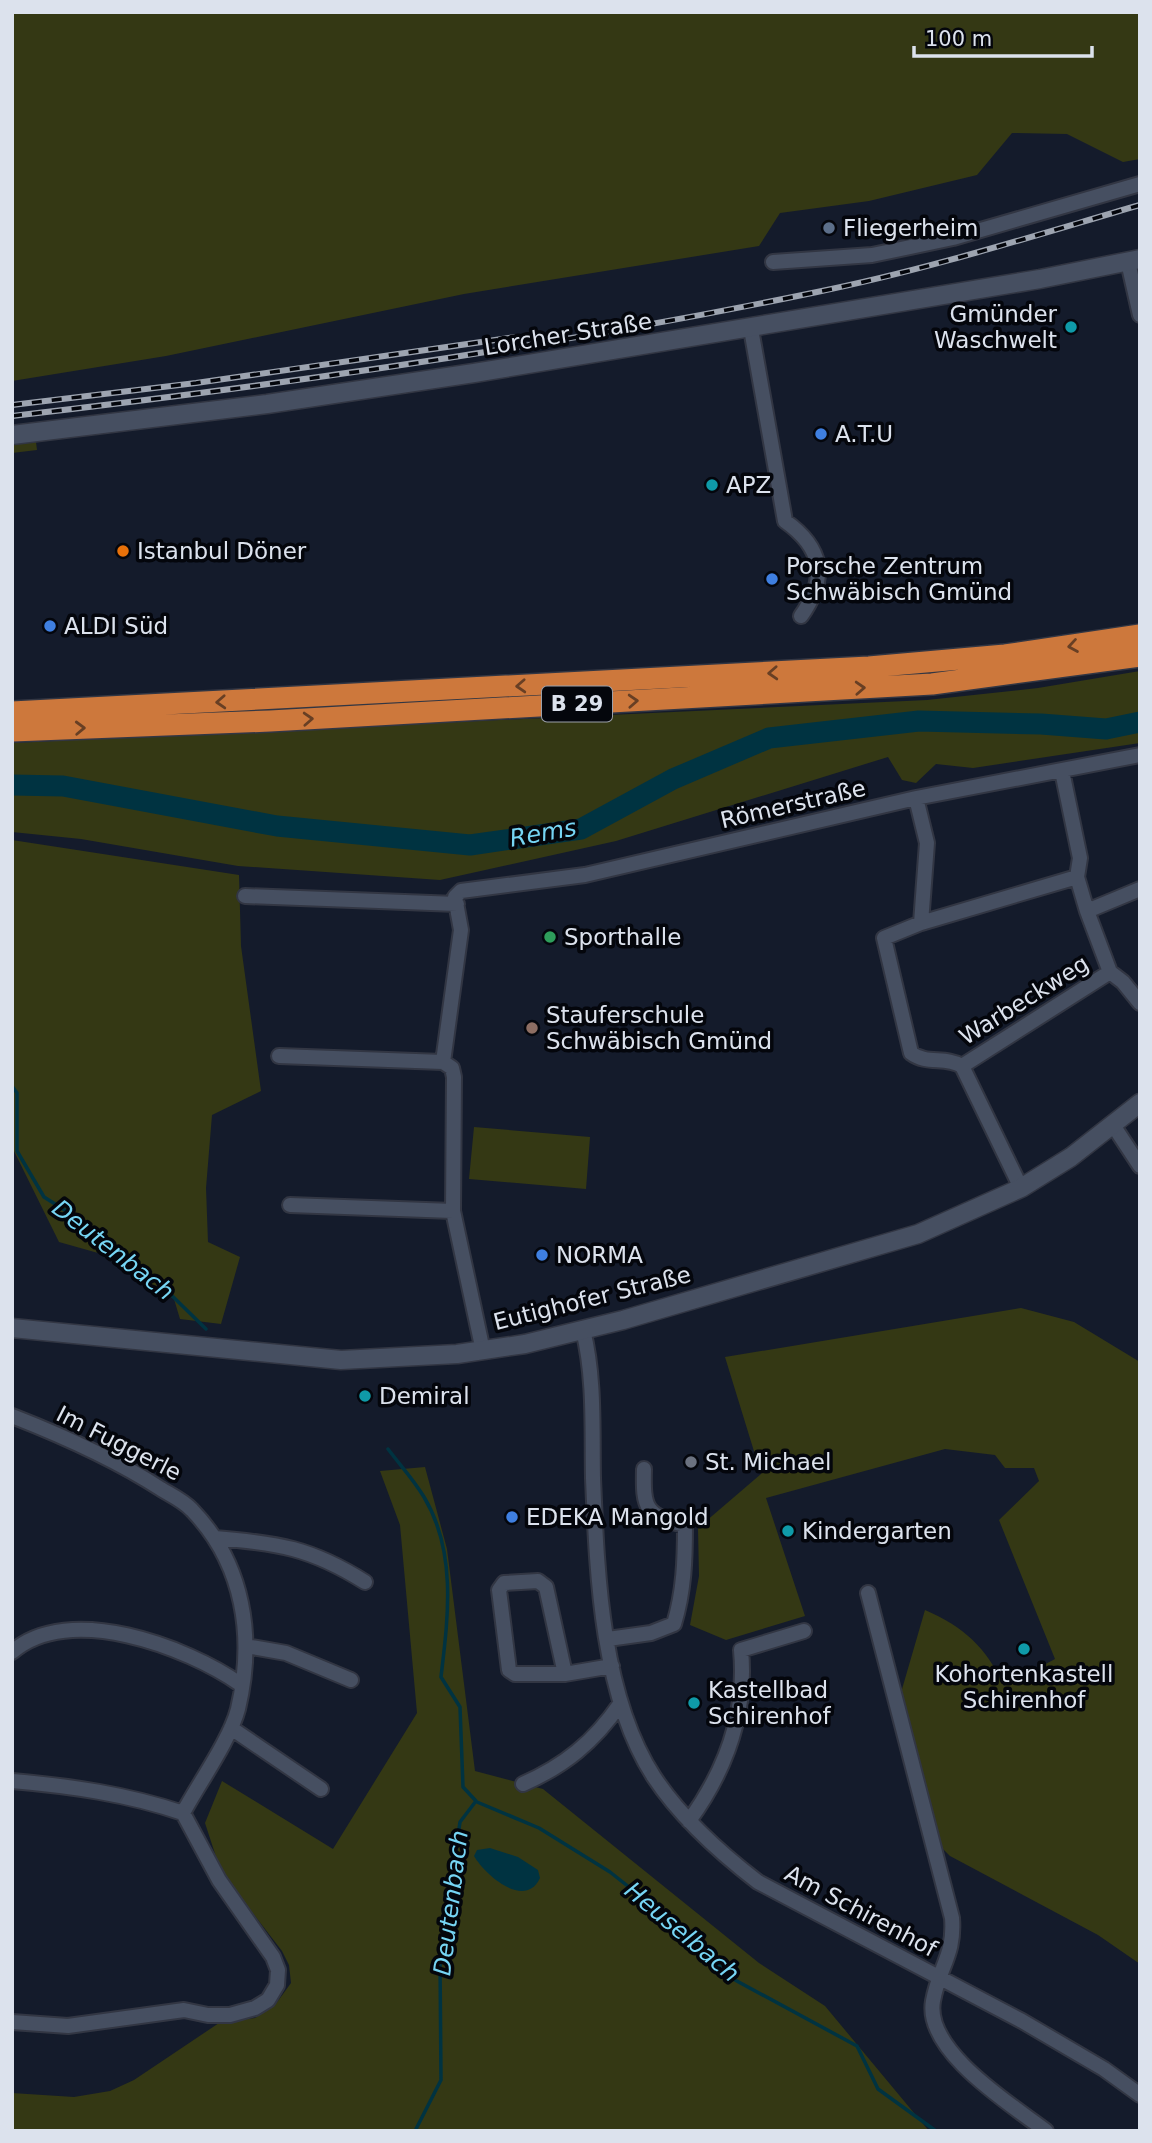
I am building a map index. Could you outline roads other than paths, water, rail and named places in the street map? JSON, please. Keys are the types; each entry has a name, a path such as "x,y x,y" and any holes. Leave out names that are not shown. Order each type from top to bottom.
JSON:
{"highway":[{"name":"B 29","path":"12,712 882,666 1017,654 1140,635"},
{"name":"B 29","path":"12,731 284,720 919,685 1140,656"}],"street":[{"path":"773,262 872,256 953,238 1140,184"},
{"name":"Lorcher Straße","path":"12,435 267,404 751,329 1134,261 1140,315"},
{"path":"751,329 785,521 801,533 817,558 817,592 801,616"},
{"name":"Römerstraße","path":"245,896 457,899 584,875 916,798 1140,755"},
{"path":"1062,771 1080,858 1077,877 1087,911 1110,972 1123,982 1140,1003"},
{"path":"916,798 927,843 921,923"},
{"path":"1021,1188 962,1066 952,1060 922,1061 911,1053 884,938 921,923 1077,877"},
{"path":"1087,911 1140,890"},
{"path":"443,1062 461,930 457,899"},
{"name":"Warbeckweg","path":"962,1066 1110,972"},
{"path":"279,1056 443,1062 452,1068 453,1210 483,1350"},
{"name":"Eutighofer Straße","path":"12,1328 341,1360 405,1358 483,1350 583,1330 918,1234 1021,1188 1113,1125 1140,1103"},
{"path":"1113,1125 1140,1166"},
{"path":"290,1205 453,1210"},
{"name":"Am Schirenhof","path":"583,1330 591,1406 597,1562 612,1665 620,1704 653,1776 689,1821 719,1852 758,1882 1104,2069 1140,2095"},
{"name":"Im Fuggerle","path":"12,1416 93,1451 148,1480 190,1507 215,1538 240,1594 246,1621 246,1646 238,1708 230,1728 183,1812"},
{"path":"608,1639 651,1633 674,1625 681,1601 685,1576 685,1525 654,1516 646,1508 644,1469"},
{"path":"215,1538 279,1543 329,1559 365,1582"},
{"path":"565,1674 546,1587 538,1581 504,1583 499,1590 509,1670 515,1674 565,1674 612,1665"},
{"path":"868,1593 952,1918 954,1941 932,2004 939,2034 950,2052 989,2088 1046,2131"},
{"path":"12,1652 26,1641 58,1632 98,1632 134,1637 186,1653 240,1684"},
{"path":"689,1821 712,1790 730,1746 740,1703 741,1650 804,1632"},
{"path":"246,1646 286,1653 351,1680"},
{"path":"523,1784 572,1758 606,1723 620,1704"},
{"path":"230,1728 321,1789"},
{"path":"12,1781 84,1788 151,1802 183,1812 219,1880 274,1957 278,1970 277,1985 268,2000 255,2008 230,2015 208,2015 184,2010 68,2026 12,2022"}],"water":[{"path":"490,1848 518,1857 538,1870 540,1878 533,1887 525,1891 505,1886 487,1872 474,1856 477,1850"}],"waterway":[{"name":"Rems","path":"12,785 63,786 277,826 470,845 581,829 673,779 769,738 919,721 1041,724 1106,729 1140,722"},
{"name":"Deutenbach","path":"12,1086 17,1093 17,1151 44,1197 85,1223 161,1285 206,1329"},
{"name":"Deutenbach","path":"388,1449 424,1497 442,1540 448,1586 441,1677 460,1707 463,1787 476,1801 460,1822 440,1959 441,2080 415,2131"},
{"name":"Heuselbach","path":"477,1802 539,1828 610,1872 658,1910 735,1980 857,2046 878,2089 936,2131"}],"railway":[{"path":"12,416 416,363 717,312 898,273 1140,205"},
{"path":"12,405 196,383 516,337"}],"place":[{"name":"Fliegerheim","path":"829,228"},
{"name":"Gmünder Waschwelt","path":"1071,327"},
{"name":"A.T.U","path":"821,434"},
{"name":"APZ","path":"712,485"},
{"name":"Istanbul Döner","path":"123,551"},
{"name":"Porsche Zentrum Schwäbisch Gmünd","path":"772,579"},
{"name":"ALDI Süd","path":"50,626"},
{"name":"Sporthalle","path":"550,937"},
{"name":"Stauferschule Schwäbisch Gmünd","path":"532,1028"},
{"name":"NORMA","path":"542,1255"},
{"name":"Demiral","path":"365,1396"},
{"name":"St. Michael","path":"691,1462"},
{"name":"EDEKA Mangold","path":"512,1517"},
{"name":"Kindergarten","path":"788,1531"},
{"name":"Kohortenkastell Schirenhof","path":"1024,1649"},
{"name":"Kastellbad Schirenhof","path":"694,1703"}]}
